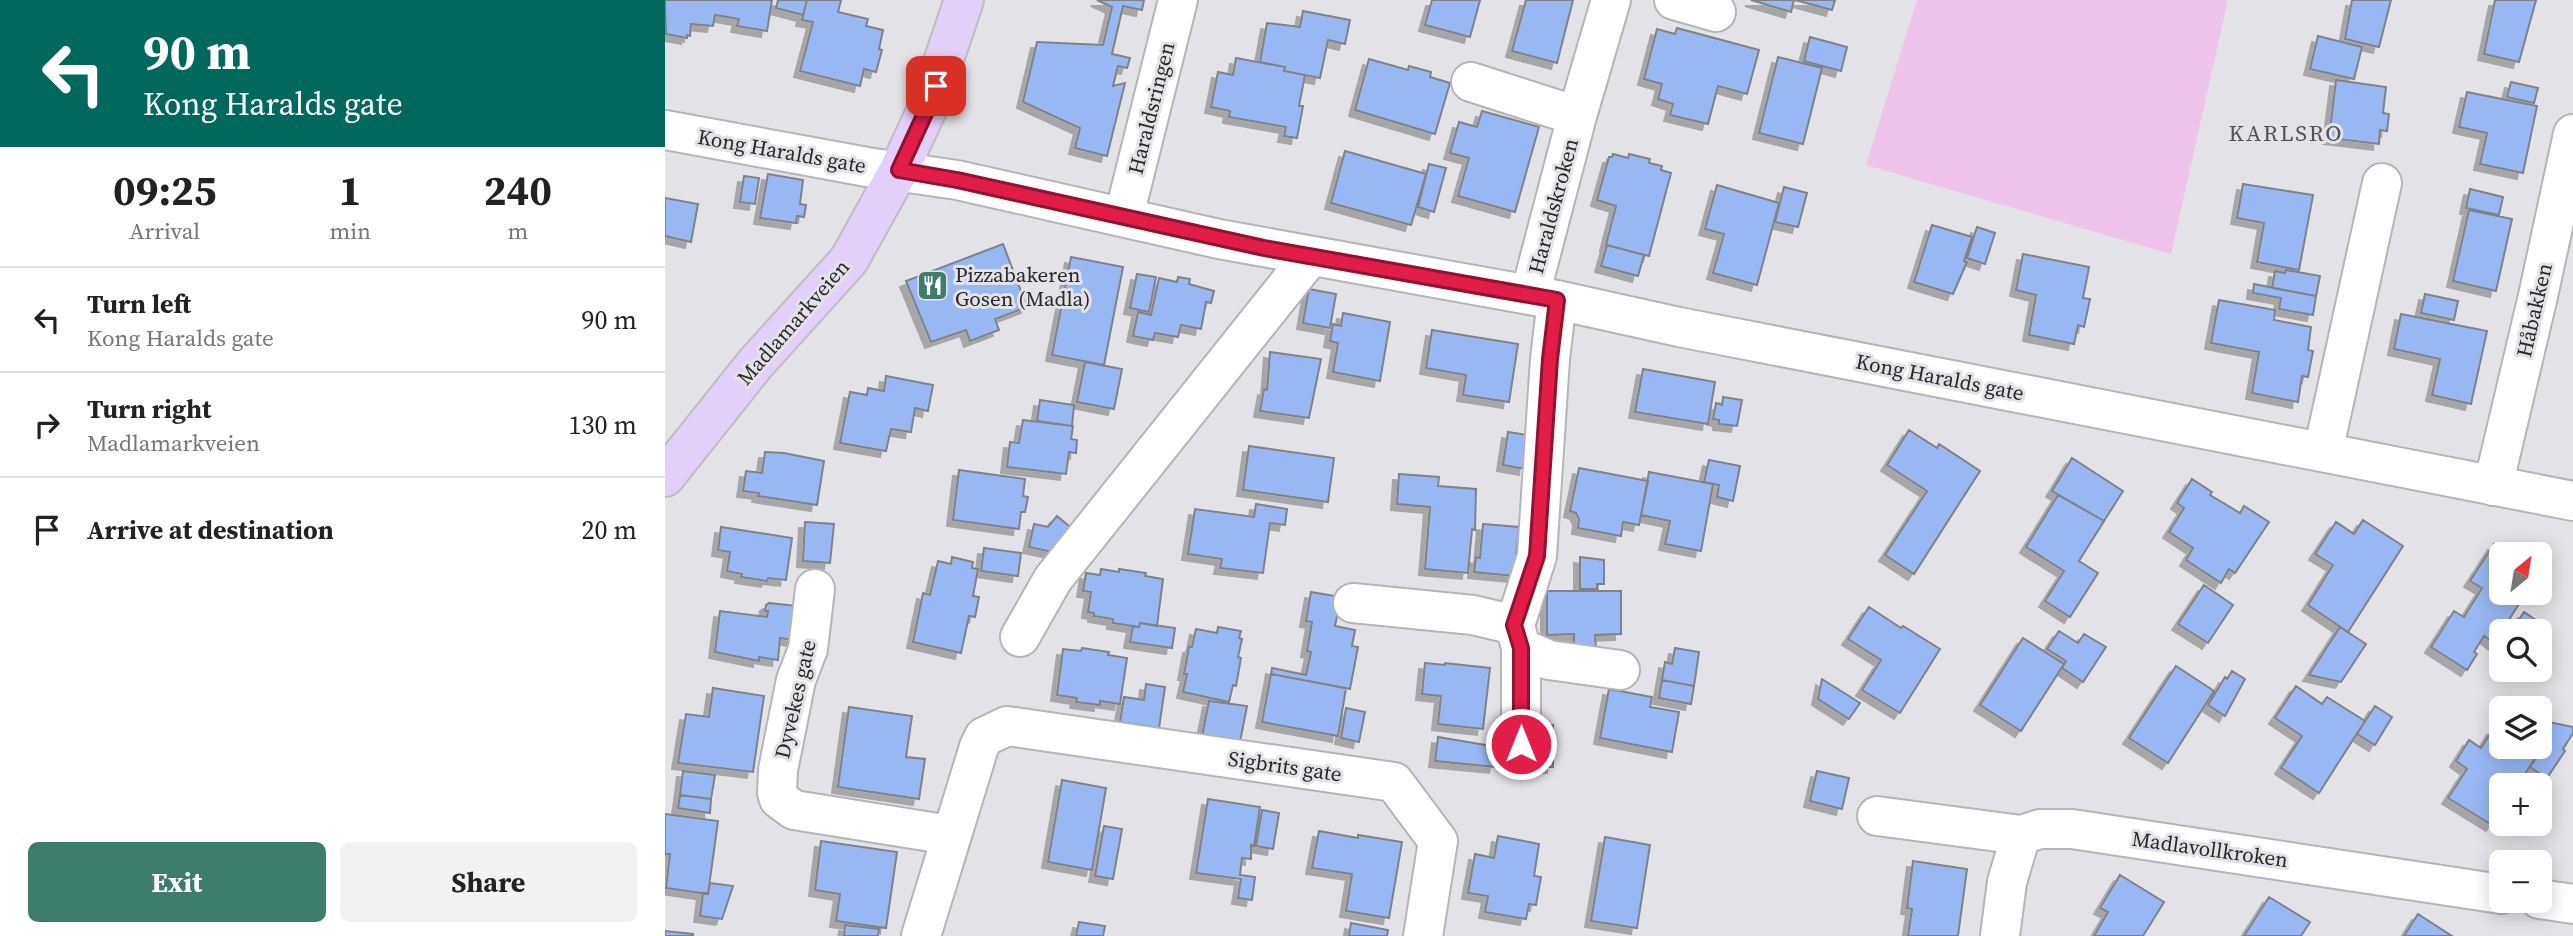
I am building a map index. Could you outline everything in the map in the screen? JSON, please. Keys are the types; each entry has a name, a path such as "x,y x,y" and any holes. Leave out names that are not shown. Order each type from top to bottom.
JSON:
{"main road":[{"name":"Madlamarkveien","path":"665,477 755,364 849,260 899,170 928,107 964,0"}],"street":[{"name":"Haraldsringen","path":"1124,216 1178,0"},
{"name":"Haraldskroken","path":"1543,298 1577,116 1611,0"},
{"path":"1674,0 1716,12"},
{"name":"Haraldskroken","path":"1471,82 1577,116"},
{"name":"Kong Haralds gate","path":"665,130 867,167 957,180 1219,239 1543,298 1679,327 2573,501"},
{"name":"Håbakken","path":"2493,486 2573,134"},
{"path":"2323,452 2382,183"},
{"path":"1020,637 1053,579 1310,257"},
{"path":"1521,744 1518,636 1537,556 1550,359 1543,298"},
{"name":"Dyvekes gate","path":"815,589 808,649 796,680 776,793 783,804 794,810 950,835"},
{"path":"1353,603 1473,615 1518,636 1549,660 1620,670"},
{"name":"Sigbrits gate","path":"950,835 984,737 1007,726 1394,782 1438,841 1423,936"},
{"name":"Madlavollkroken","path":"1877,816 2021,835 2040,829 2071,830 2489,892"},
{"path":"921,936 950,835"},
{"path":"2000,936 2007,882 2021,835"},
{"path":"2552,901 2573,904"}],"shaded area":[{"path":"1917,0 2228,0 2171,254 1866,165"}],"building":[{"path":"665,0 772,0 767,31 737,26 739,19 715,15 713,26 691,24 690,36 687,35 687,38 666,34"},
{"path":"778,0 807,0 803,15 776,8"},
{"path":"807,0 841,0 838,12 868,19 866,26 883,30 879,49 882,50 876,72 864,69 860,86 800,71 813,22 802,20"},
{"path":"1097,0 1144,0 1142,10 1123,6 1112,54 1130,58 1127,68 1118,66 1113,86 1125,83 1107,156 1075,148 1080,128 1023,102 1037,42 1103,45 1112,7"},
{"path":"1432,0 1480,0 1470,37 1425,25"},
{"path":"1526,0 1573,0 1557,63 1512,51"},
{"path":"1751,0 1794,0 1791,12"},
{"path":"1795,0 1835,0 1832,10"},
{"path":"2352,0 2391,0 2379,47 2345,39"},
{"path":"2495,0 2536,0 2519,62 2484,54"},
{"path":"1303,11 1350,20 1345,44 1328,40 1320,78 1284,71 1285,67 1260,62 1267,23 1300,27"},
{"path":"1677,28 1759,50 1747,94 1718,86 1708,124 1670,115 1673,104 1658,99 1662,84 1644,79 1657,29 1675,34"},
{"path":"2318,36 2362,47 2354,79 2310,69"},
{"path":"1810,37 1847,47 1841,71 1804,61"},
{"path":"1778,57 1822,68 1803,144 1759,133"},
{"path":"1236,58 1285,67 1284,71 1305,75 1297,138 1284,136 1286,127 1229,117 1230,111 1211,107 1218,72 1233,75"},
{"path":"1369,59 1408,70 1409,66 1431,72 1430,77 1450,83 1435,134 1355,110"},
{"path":"2336,80 2386,87 2383,113 2389,114 2387,131 2380,130 2379,144 2329,138"},
{"path":"2511,82 2538,88 2534,103 2507,97"},
{"path":"2467,92 2537,106 2523,173 2480,164 2487,133 2459,127"},
{"path":"1482,111 1539,127 1515,212 1458,196 1469,158 1450,153 1459,122 1477,127"},
{"path":"1345,151 1426,174 1411,225 1331,203"},
{"path":"1613,154 1628,158 1629,154 1650,159 1649,163 1662,166 1661,170 1671,173 1649,256 1606,245 1616,206 1597,200 1609,157"},
{"path":"1429,164 1446,168 1434,212 1418,207"},
{"path":"768,174 803,180 800,204 806,205 804,217 797,216 796,223 760,218"},
{"path":"744,176 759,178 755,204 740,202"},
{"path":"2243,184 2313,195 2299,270 2257,262 2264,223 2237,218"},
{"path":"1717,185 1779,203 1757,285 1713,273 1724,234 1705,229"},
{"path":"1784,187 1807,193 1798,227 1775,222"},
{"path":"2470,189 2503,197 2499,215 2466,208"},
{"path":"665,198 698,204 691,242 665,236"},
{"path":"2469,210 2512,219 2496,291 2453,281"},
{"path":"1932,225 1972,237 1964,261 1967,262 1953,294 1914,282"},
{"path":"1977,227 1995,233 1985,264 1967,258"},
{"path":"1003,244 1027,307 995,319 999,330 970,341 966,330 931,342 906,281"},
{"path":"1607,245 1644,255 1638,276 1601,266"},
{"path":"2023,254 2089,267 2083,298 2090,299 2084,327 2078,325 2074,344 2029,335 2036,295 2016,290"},
{"path":"1071,257 1123,267 1104,365 1052,355"},
{"path":"2286,270 2320,276 2316,296 2272,288 2275,271 2285,273"},
{"path":"1137,274 1156,277 1149,312 1130,308"},
{"path":"1178,277 1190,279 1189,284 1214,291 1211,303 1206,302 1201,329 1181,325 1178,337 1155,333 1153,340 1133,336 1138,312 1151,315 1159,278 1177,282"},
{"path":"2254,284 2316,296 2313,315 2279,309 2281,298 2253,293"},
{"path":"1309,289 1336,294 1330,328 1303,323"},
{"path":"2425,294 2458,301 2454,320 2421,313"},
{"path":"2219,300 2275,310 2274,320 2311,327 2308,350 2313,351 2308,377 2302,376 2298,402 2252,393 2259,352 2211,343"},
{"path":"1343,313 1390,322 1380,381 1333,372 1338,343 1330,341 1333,324 1341,326"},
{"path":"2401,314 2487,331 2471,404 2432,395 2440,359 2394,349"},
{"path":"1432,330 1518,344 1509,402 1463,395 1466,375 1426,368"},
{"path":"1270,352 1321,359 1309,418 1260,411 1264,389 1267,390"},
{"path":"1085,362 1122,369 1114,409 1077,402"},
{"path":"1643,369 1715,382 1708,424 1635,412"},
{"path":"886,376 933,385 928,411 915,408 911,432 891,429 886,451 840,443 850,392 867,395 868,388 884,391"},
{"path":"1723,397 1742,400 1737,426 1719,424 1719,420 1713,419 1716,403 1722,405"},
{"path":"1040,400 1074,405 1072,426 1037,421"},
{"path":"1023,420 1073,426 1071,439 1077,440 1076,453 1069,452 1066,474 1007,467 1010,442 1019,443"},
{"path":"1909,430 1937,448 1939,444 1980,471 1914,574 1885,555 1927,491 1887,465"},
{"path":"1508,432 1528,435 1525,469 1503,465"},
{"path":"1249,446 1334,458 1328,502 1243,490"},
{"path":"765,452 824,461 817,505 758,496 759,493 743,491 746,471 762,473"},
{"path":"2072,458 2123,491 2104,521 2052,491"},
{"path":"1709,460 1740,466 1733,501 1717,497 1719,485 1704,482"},
{"path":"1579,468 1648,481 1639,525 1623,522 1621,536 1578,528 1579,519 1576,513 1570,511"},
{"path":"959,470 1025,479 1023,496 1028,497 1025,512 1021,512 1019,529 953,520"},
{"path":"1649,472 1713,484 1701,551 1665,544 1670,521 1641,515"},
{"path":"1399,474 1439,477 1438,486 1476,489 1475,530 1472,529 1468,573 1425,569 1430,507 1397,504"},
{"path":"2192,479 2212,492 2210,495 2240,513 2244,506 2269,522 2235,573 2229,569 2221,583 2186,560 2193,548 2169,532 2184,508 2177,503"},
{"path":"2058,495 2104,521 2079,561 2098,573 2070,617 2045,601 2064,571 2026,547"},
{"path":"1256,504 1287,509 1285,525 1270,523 1263,573 1220,568 1222,559 1188,554 1195,509 1254,517"},
{"path":"1057,516 1075,531 1057,553 1029,547 1034,524 1048,527"},
{"path":"2363,520 2403,546 2348,632 2308,605 2333,565 2315,554 2336,522 2354,534"},
{"path":"805,522 834,524 830,563 803,561"},
{"path":"1483,524 1519,527 1514,576 1474,572 1476,557 1480,558"},
{"path":"721,527 792,538 786,580 768,578 767,581 741,577 742,574 727,571 730,552 718,550"},
{"path":"984,548 1021,553 1018,576 981,571"},
{"path":"2489,552 2489,606 2518,606 2509,619 2489,619 2489,640 2484,636 2467,670 2431,647 2454,611 2464,617 2482,588 2470,581"},
{"path":"952,557 973,562 972,568 978,569 973,596 979,597 975,617 969,616 961,653 913,642 923,593 930,595 938,561 951,564"},
{"path":"1580,557 1604,560 1604,584 1597,584 1597,589 1580,589"},
{"path":"1101,569 1146,573 1145,576 1163,579 1157,626 1140,623 1139,627 1113,623 1113,619 1094,616 1094,613 1088,612 1091,592 1083,591 1086,573 1100,575"},
{"path":"2204,585 2233,605 2208,643 2178,624"},
{"path":"1547,591 1621,591 1621,634 1595,635 1596,648 1574,648 1574,634 1547,635"},
{"path":"1311,592 1341,597 1335,626 1355,630 1352,646 1358,647 1350,689 1271,674 1272,668 1306,675 1311,652 1307,651 1312,622 1306,621"},
{"path":"769,603 805,607 801,641 780,638 778,660 759,657 759,661 715,652 720,611 767,617 768,611 765,611"},
{"path":"1869,607 1940,649 1900,713 1862,690 1881,660 1848,639"},
{"path":"2524,612 2534,619 2519,619"},
{"path":"1140,623 1175,628 1172,648 1130,642 1133,626 1139,627"},
{"path":"1218,627 1241,631 1238,657 1241,658 1236,686 1233,685 1229,702 1183,692 1189,647 1192,647 1196,629 1217,633"},
{"path":"2340,627 2366,644 2341,682 2309,675"},
{"path":"2059,631 2078,643 2084,634 2106,647 2083,682 2062,668 2066,661 2047,649"},
{"path":"2023,638 2064,664 2021,731 1980,705"},
{"path":"1082,648 1127,658 1120,704 1076,702 1077,698 1057,695 1063,649 1081,651"},
{"path":"1675,648 1699,652 1694,686 1662,680 1665,662 1672,664"},
{"path":"1425,663 1490,668 1483,729 1438,724 1441,696 1422,694"},
{"path":"2176,666 2214,691 2168,763 2129,738"},
{"path":"2232,671 2245,679 2225,716 2208,705 2225,677 2227,679"},
{"path":"1271,674 1346,688 1338,736 1262,722"},
{"path":"1822,679 1860,703 1849,719 1818,699"},
{"path":"1662,680 1694,686 1691,704 1659,698"},
{"path":"1146,684 1165,687 1159,728 1120,722 1124,697 1144,700"},
{"path":"2296,686 2322,704 2327,697 2365,721 2319,793 2281,768 2302,736 2275,718"},
{"path":"713,688 764,696 753,772 678,763 686,714 709,717"},
{"path":"1609,689 1652,697 1650,707 1679,712 1672,752 1600,738"},
{"path":"1209,701 1247,706 1240,742 1202,736"},
{"path":"2375,706 2392,717 2375,745 2357,734"},
{"path":"849,707 912,716 906,757 925,759 919,799 838,787"},
{"path":"1346,708 1365,712 1359,742 1341,738"},
{"path":"2552,723 2573,727 2573,733 2563,749 2565,751 2550,773 2539,773 2530,767 2535,759 2552,759"},
{"path":"1530,725 1553,725 1553,767 1530,767"},
{"path":"2489,735 2489,759 2535,759 2526,773 2489,773 2489,823 2448,798 2467,769 2456,761 2469,740 2481,748"},
{"path":"1438,737 1498,747 1495,767 1435,761"},
{"path":"683,771 715,775 711,799 680,795"},
{"path":"1817,771 1849,778 1842,809 1810,801"},
{"path":"1062,780 1106,788 1092,870 1048,862"},
{"path":"680,795 711,799 710,813 678,808"},
{"path":"1208,799 1260,807 1254,846 1251,845 1251,859 1242,858 1240,875 1255,877 1252,900 1238,898 1241,879 1196,873"},
{"path":"1262,810 1279,813 1273,849 1256,846"},
{"path":"665,814 718,821 708,894 666,888 670,854 665,854"},
{"path":"1104,826 1122,829 1113,879 1095,876"},
{"path":"1319,831 1402,842 1389,918 1346,911 1352,874 1312,868"},
{"path":"1498,836 1539,844 1534,876 1541,877 1536,905 1529,904 1526,919 1485,912 1488,896 1468,893 1475,854 1494,858"},
{"path":"1605,837 1650,845 1637,928 1591,921"},
{"path":"821,841 897,852 886,928 836,921 840,894 815,890"},
{"path":"1913,861 1967,869 1958,936 1908,936 1912,909 1907,908"},
{"path":"2120,875 2164,902 2143,936 2094,936 2108,912 2100,908"},
{"path":"710,883 733,886 722,919 700,916 703,893 708,894"},
{"path":"2269,897 2310,922 2301,936 2244,936"},
{"path":"2418,914 2452,936 2404,936"},
{"path":"1079,922 1105,926 1103,936 1076,936"},
{"path":"1351,923 1388,930 1387,936 1349,936"},
{"path":"845,925 879,929 878,936 844,936"},
{"path":"665,931 693,934 693,936 665,936"}],"place":[{"name":"Pizzabakeren Gosen (Madla)","path":"932,286"}],"district":[{"name":"KARLSRO","path":"2286,133"}],"route":[{"path":"936,86 899,170 957,180 1264,248 1557,300 1550,359 1537,556 1514,625 1521,648 1521,744"}]}
